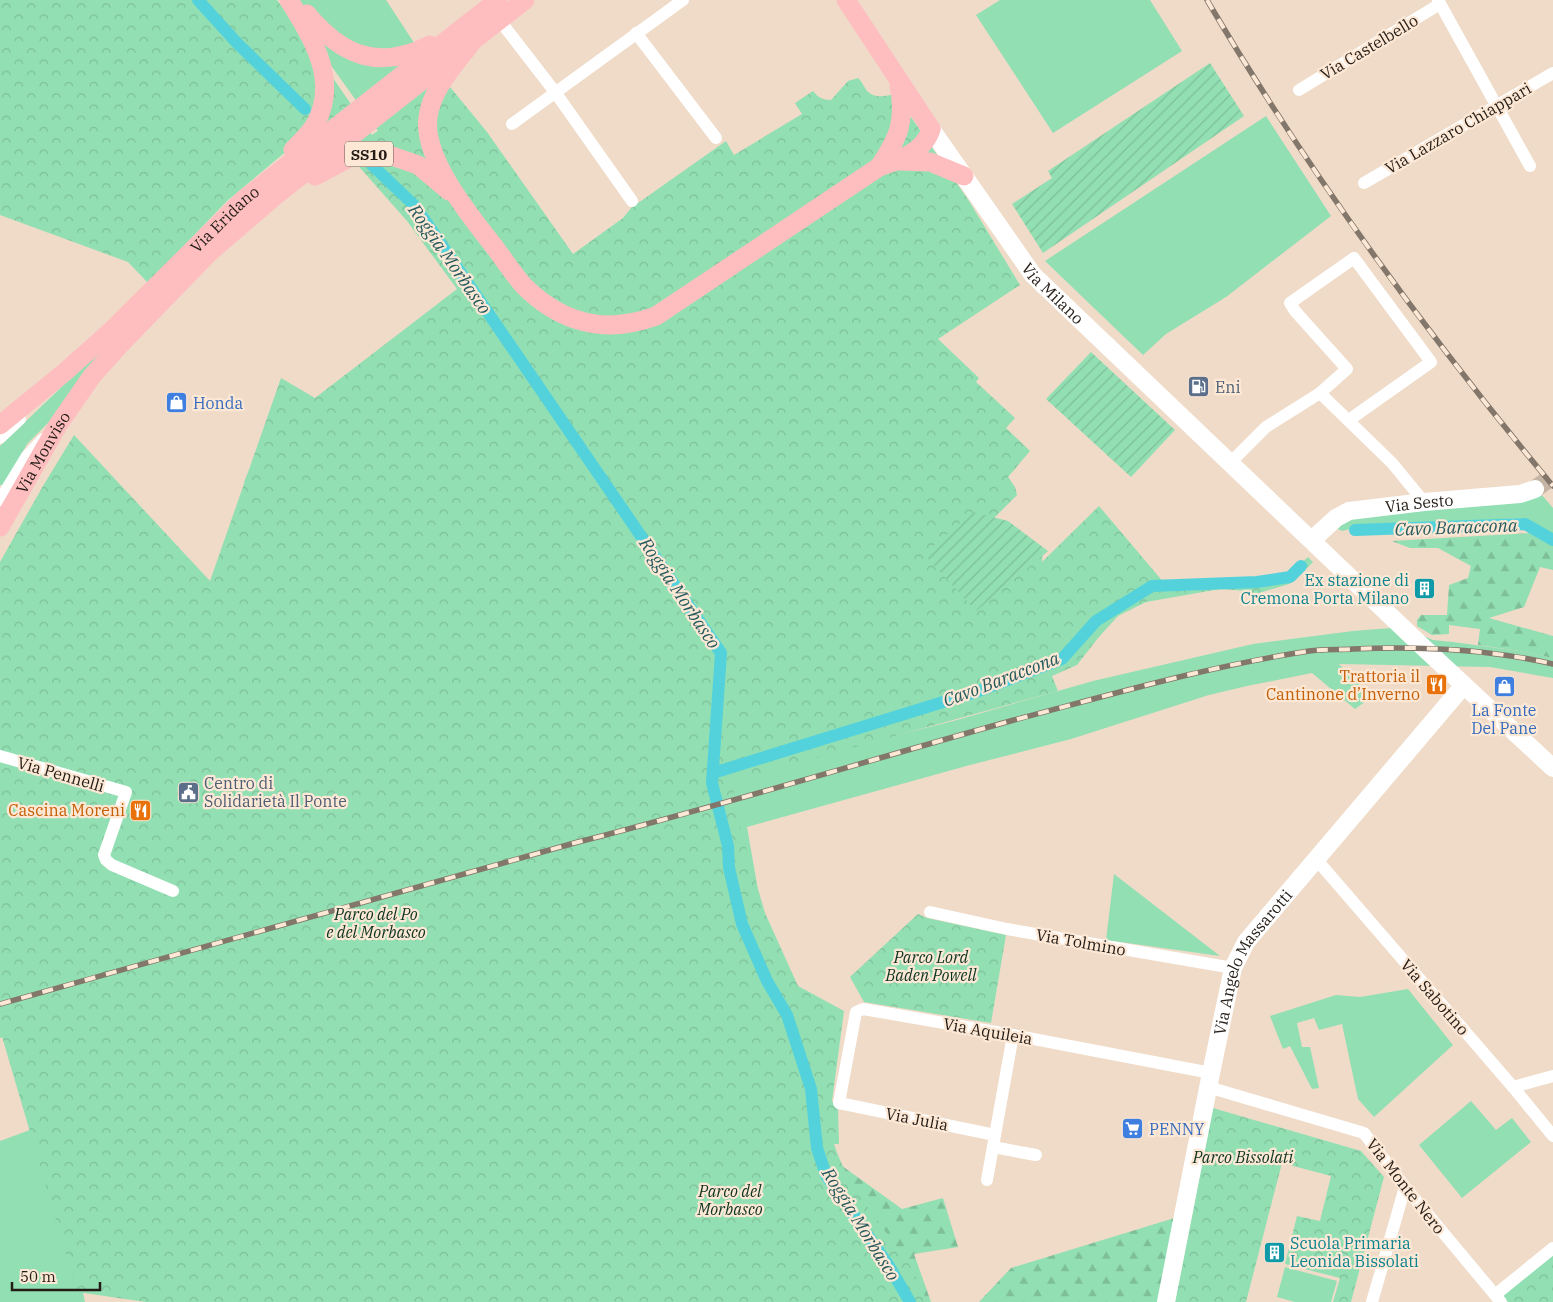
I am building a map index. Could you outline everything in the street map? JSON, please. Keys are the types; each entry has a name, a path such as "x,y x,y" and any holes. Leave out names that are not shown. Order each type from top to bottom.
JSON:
{"main road":[{"path":"243,200 308,136 316,124 325,98 325,79 320,57 311,37 289,0"},
{"path":"295,0 331,39 350,50 370,56 391,58 403,56 467,35 525,0"},
{"path":"498,0 467,35 439,86 428,118 428,136 435,156 458,198 524,286 551,308 577,320 594,325 613,325 636,323 656,316 879,167 895,154 922,146 929,138 931,129"},
{"name":"Via Milano","path":"846,0 931,129"},
{"name":"Via Eridano","path":"0,425 113,329 243,200 467,35"},
{"name":"Via Eridano","path":"72,404 92,376 118,347 204,259 275,196 467,35"},
{"path":"895,154 903,104 898,78"},
{"name":"SS10","path":"275,196 351,158 370,154 389,155 418,165 458,198"},
{"path":"895,154 930,162 964,176"},
{"name":"Via Monviso","path":"0,527 72,404"}],"street":[{"path":"512,124 683,0"},
{"path":"1439,2 1530,166"},
{"name":"Via Castelbello","path":"1299,90 1439,2"},
{"path":"504,26 555,92 632,200"},
{"path":"636,33 716,138"},
{"name":"Via Lazzaro Chiappari","path":"1364,183 1553,74"},
{"name":"Via Milano","path":"931,129 1033,275 1553,768"},
{"path":"1230,463 1266,427 1320,393 1347,369 1290,303 1354,258 1431,362 1349,420"},
{"path":"0,438 21,418 41,391"},
{"path":"1320,393 1392,463 1424,502"},
{"path":"0,500 27,456 58,425"},
{"name":"Via Sesto","path":"1312,540 1336,518 1349,512 1424,502 1520,494 1535,489"},
{"name":"Via Angelo Massarotti","path":"1166,1302 1233,968 1246,942 1464,685"},
{"name":"Via Pennelli","path":"0,756 126,792 104,855 106,860 173,891"},
{"name":"Via Sabotino","path":"1316,859 1553,1136"},
{"name":"Via Tolmino","path":"930,912 1007,930 1233,968"},
{"name":"Via Aquileia","path":"839,1103 856,1012 863,1008 1013,1035 1210,1080"},
{"path":"987,1180 1013,1035"},
{"path":"1513,1087 1553,1076"},
{"name":"Via Monte Nero","path":"1210,1080 1364,1132 1405,1187 1498,1298"},
{"name":"Via Julia","path":"839,1103 994,1141 1036,1155"},
{"path":"1372,1302 1405,1187"},
{"path":"1498,1298 1553,1248"}],"green space":[{"name":"Parco del Po e del Morbasco","path":"0,0 277,0 307,40 372,135 446,82 487,132 573,254 623,218 631,208 726,141 734,155 802,114 795,103 813,91 820,98 831,100 848,81 858,78 870,94 888,96 895,94 969,201 1020,285 938,339 979,378 976,382 1015,418 1006,428 1030,451 1008,477 1015,487 1017,495 990,522 1043,551 1042,562 1099,506 1165,584 1287,576 1308,557 1313,562 1289,584 1249,596 1247,591 1220,589 1146,602 1118,616 1077,665 1052,676 1058,691 732,781 741,831 765,913 798,986 844,1011 832,1101 838,1109 839,1144 834,1144 840,1160 856,1190 910,1266 928,1302 146,1302 77,1292 3,1040 0,1022 0,562 74,435 210,581 281,378 315,398 457,289 407,221 354,161 295,144 227,201 148,283 128,262 0,215"},
{"path":"288,0 386,0 443,87 401,163 299,21"},
{"path":"1000,0 1150,0 1182,51 1053,133 976,15"},
{"path":"1210,63 1244,116 1043,253 1012,204 1052,178 1048,171"},
{"path":"1266,116 1331,216 1226,297 1166,334 1143,355 1045,261"},
{"path":"115,336 57,414 27,444 4,485 0,485 0,446"},
{"path":"1091,352 1175,430 1131,477 1046,399"},
{"path":"285,388 728,778 957,720 1093,681 1253,644 1353,631 1403,627 1433,640 1519,651 1553,658 1553,678 1490,667 1339,664 1372,697 1355,709 1312,673 1209,695 1071,739 747,827 762,913 20,1033 0,1038 0,985 269,494 244,482"},
{"path":"1541,494 1553,508 1553,534 1522,518 1364,526 1342,531 1332,526 1352,515"},
{"path":"973,512 1008,521 1048,551 976,611 924,554"},
{"path":"1531,533 1553,545 1553,570 1540,567 1524,607 1489,618 1553,636 1553,658 1478,645 1480,629 1449,625 1449,634 1432,635 1417,626 1417,620 1421,615 1447,615 1449,585 1468,578 1471,566 1438,548 1410,548 1392,541"},
{"path":"1114,874 1220,956 1106,940"},
{"name":"Parco Lord Baden Powell","path":"918,914 927,918 1006,935 991,1023 864,1002 850,977"},
{"path":"1408,989 1453,1045 1374,1117 1358,1099 1342,1024 1319,1030 1314,1018 1297,1023 1302,1047 1310,1047 1319,1088 1312,1089 1290,1046 1283,1049 1270,1016 1336,995 1360,997"},
{"path":"1471,1101 1496,1130 1512,1118 1531,1142 1462,1198 1419,1145"},
{"name":"Parco Bissolati","path":"1213,1108 1361,1151 1384,1177 1351,1302 1333,1302 1340,1278 1285,1264 1297,1216 1320,1221 1331,1176 1282,1163 1246,1302 1175,1302"},
{"path":"46,1124 85,1302 0,1302 0,1141"},
{"path":"831,1158 902,1209 943,1198 958,1247 914,1254 931,1302 927,1302"},
{"path":"1181,1216 1164,1302 979,1302 1011,1268"},
{"path":"1553,1254 1553,1302 1508,1302 1503,1296"},
{"path":"1285,1267 1337,1281 1331,1302 1295,1302 1277,1297"}],"waterway":[{"name":"Roggia Morbasco","path":"198,0 237,43 305,109"},
{"name":"Roggia Morbasco","path":"372,165 415,206 721,653 712,783 728,846 729,868 742,924 767,981 787,1015 811,1089 817,1148 826,1175 889,1266 910,1302"},
{"name":"Cavo Baraccona","path":"1355,530 1525,524 1553,540"},
{"name":"Cavo Baraccona","path":"713,773 979,691 1062,659 1096,621 1152,586 1257,582 1290,577 1301,566"}],"tunnel":[{"path":"1535,489 1553,476"}],"railway":[{"path":"1207,0 1286,127 1370,250 1460,370 1553,486"},
{"path":"0,1004 742,798 1014,720 1230,665 1315,650 1378,648 1429,648 1479,652 1553,664"}],"place":[{"name":"Eni","path":"1199,387"},
{"name":"Honda","path":"177,403"},
{"name":"Ex stazione di Cremona Porta Milano","path":"1425,589"},
{"name":"Trattoria il Cantinone d’Inverno","path":"1436,685"},
{"name":"La Fonte Del Pane","path":"1504,686"},
{"name":"Centro di Solidarietà Il Ponte","path":"188,792"},
{"name":"Cascina Moreni","path":"141,810"},
{"name":"PENNY","path":"1133,1129"},
{"name":"Scuola Primaria Leonida Bissolati","path":"1274,1252"}],"park label":[{"name":"Parco del Morbasco","path":"730,1200"}]}
